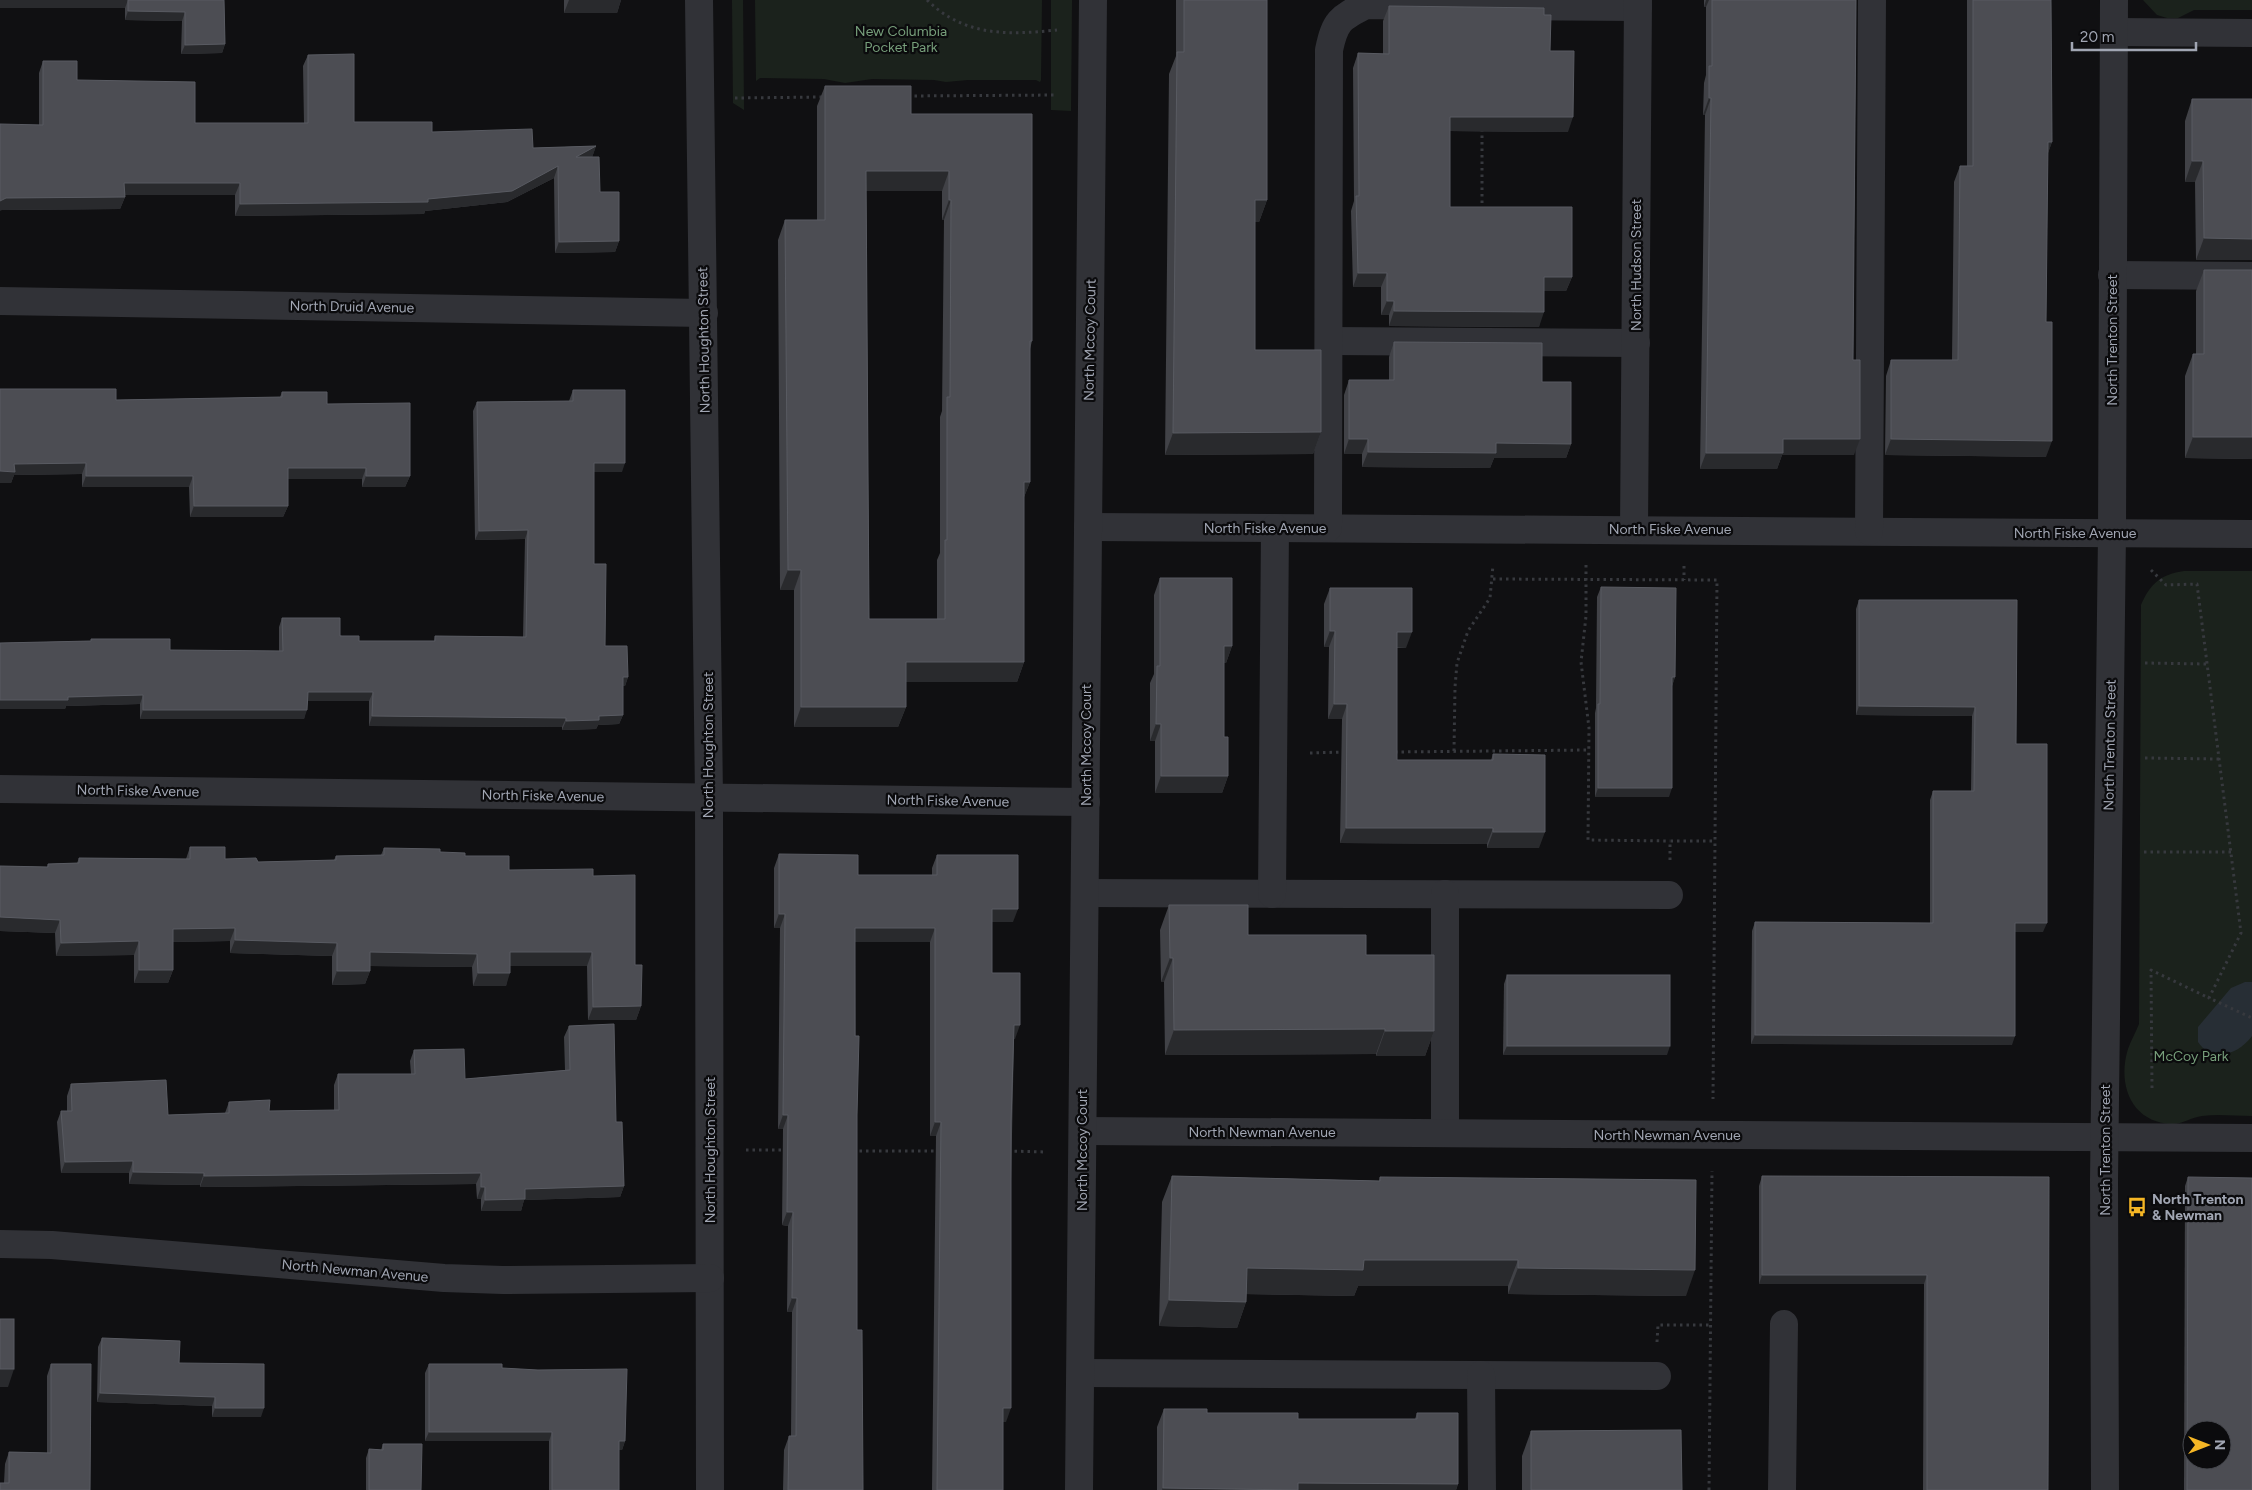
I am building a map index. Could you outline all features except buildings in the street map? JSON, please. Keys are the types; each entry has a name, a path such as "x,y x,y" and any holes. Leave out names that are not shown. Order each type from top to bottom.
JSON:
{"street":[{"name":"North Houghton Street","path":"699,0 709,798 710,1490"},
{"name":"North Mccoy Court","path":"1079,1490 1092,0"},
{"path":"1869,531 1872,0"},
{"name":"North Trenton Street","path":"2105,1490 2105,1136 2111,662 2114,0"},
{"path":"1328,528 1329,50 1333,29 1346,15 1366,5 1638,4"},
{"name":"North Hudson Street","path":"1634,529 1638,4"},
{"path":"2114,32 2252,33"},
{"path":"2112,275 2252,276"},
{"name":"North Druid Avenue","path":"0,301 704,313"},
{"path":"1329,341 1636,343"},
{"name":"North Fiske Avenue","path":"1088,527 2252,534"},
{"path":"1272,894 1275,528"},
{"name":"North Fiske Avenue","path":"0,790 1086,802"},
{"path":"1085,893 1669,895"},
{"path":"1445,894 1445,1133"},
{"name":"North Newman Avenue","path":"1083,1141 1445,1133 2252,1138"},
{"name":"North Newman Avenue","path":"0,1244 62,1246 444,1278 503,1280 710,1278"},
{"path":"1782,1490 1784,1324"},
{"path":"1080,1373 1657,1376"},
{"path":"1482,1375 1482,1490"}],"path":[{"path":"927,0 942,14 966,26 998,33 1028,33 1092,27"},
{"path":"906,96 1092,95"},
{"path":"700,98 828,97"},
{"path":"1482,125 1482,214"},
{"path":"1454,751 1455,688 1458,663 1468,631 1490,598 1493,579 1493,529"},
{"path":"1585,529 1586,616 1581,662 1589,728 1588,840 1714,840"},
{"path":"2112,533 2166,584 2197,584 2241,933 2209,998"},
{"path":"1493,579 1716,580 1713,1105"},
{"path":"2111,662 2207,664"},
{"path":"1387,752 1589,750"},
{"path":"1273,753 1349,752"},
{"path":"2109,757 2219,759"},
{"path":"1669,895 1670,840"},
{"path":"2108,852 2230,852"},
{"path":"2152,1088 2151,970 2252,1018"},
{"path":"1004,1152 1083,1141"},
{"path":"710,1150 788,1150"},
{"path":"847,1151 945,1151"},
{"path":"1709,1490 1712,1161"},
{"path":"1657,1376 1658,1325 1710,1325"}],"green space":[{"path":"732,0 743,0 744,110 733,103"},
{"name":"New Columbia Pocket Park","path":"755,0 1042,0 1041,80 1040,82 1036,80 968,80 946,82 934,80 872,79 845,83 824,79 760,78 756,81"},
{"path":"1051,0 1072,0 1071,111 1051,110"},
{"path":"2143,0 2252,0 2252,10 2194,10 2178,18 2167,18 2157,15"},
{"name":"McCoy Park","path":"2252,571 2252,1116 2202,1116 2173,1124 2159,1122 2147,1117 2137,1109 2126,1088 2124,1075 2128,1049 2139,1024 2141,605 2148,591 2157,581 2176,572"}],"shaded area":[{"path":"2245,982 2252,982 2252,1036 2240,1048 2232,1052 2225,1054 2210,1053 2198,1042 2198,1027 2231,988"}],"place":[{"name":"North Trenton & Newman","path":"2137,1207"}]}
